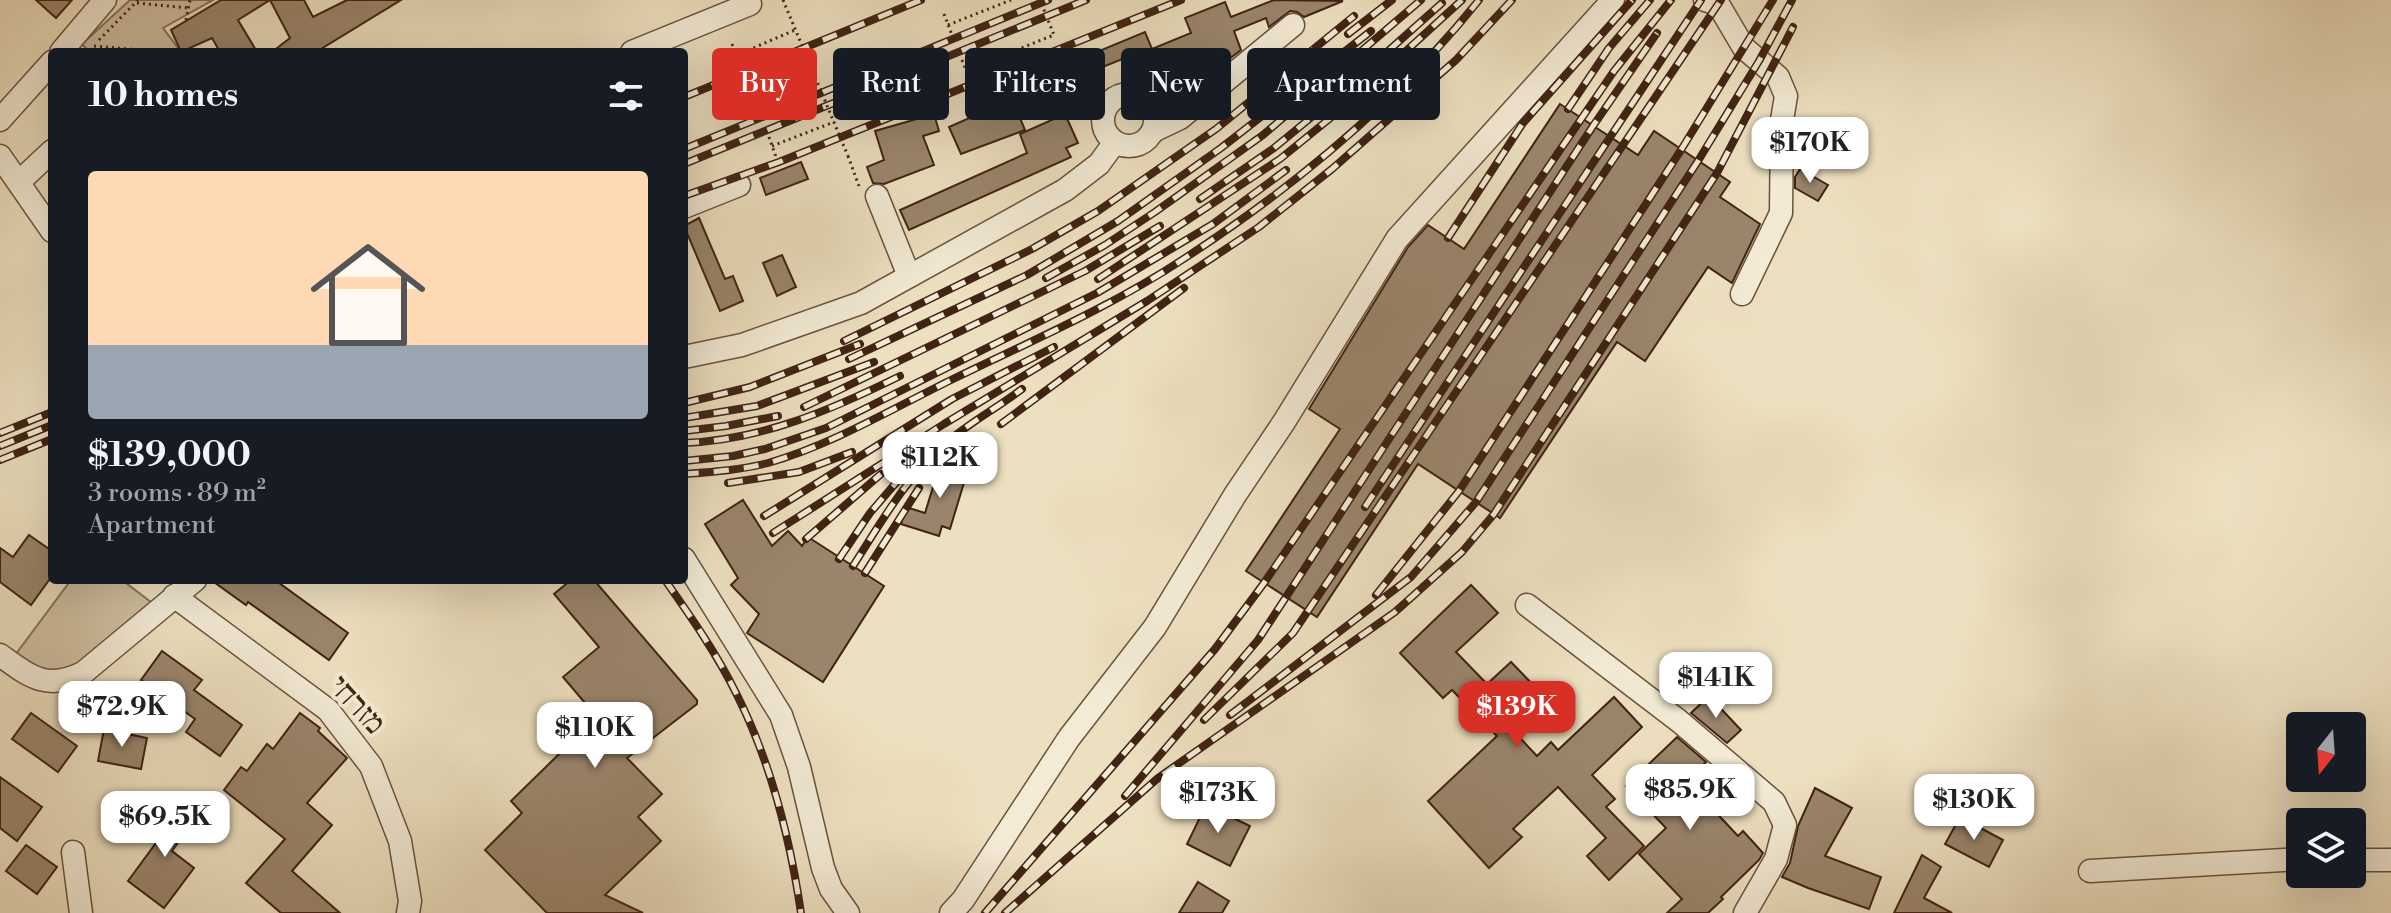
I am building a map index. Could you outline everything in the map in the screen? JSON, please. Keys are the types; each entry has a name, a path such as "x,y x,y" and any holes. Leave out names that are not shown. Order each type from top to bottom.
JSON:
{"street":[{"path":"64,48 105,0"},
{"path":"951,913 963,900 1069,738 1155,627 1397,239 1613,0"},
{"path":"1705,0 1718,4 1744,48 1778,77 1786,96 1782,120 1781,213 1742,294"},
{"path":"642,48 750,4"},
{"path":"1153,131 1156,122 1153,107 1139,95 1123,94 1108,104 1102,119 1108,136 1115,142 1132,147 1140,144 1153,131 1180,118 1293,25"},
{"path":"0,120 48,66"},
{"path":"688,356 742,345 861,303 1065,190 1099,164 1115,142"},
{"path":"20,181 48,155"},
{"path":"0,156 48,225"},
{"path":"688,205 739,185"},
{"path":"877,196 909,276"},
{"path":"688,565 781,715 799,767 823,868 831,889 848,913"},
{"path":"0,655 31,677 45,681 69,680 83,673 190,584"},
{"name":"מזרחי","path":"174,596 328,710 371,766 400,841 410,901 408,913"},
{"path":"1527,605 1679,721 1774,802 1785,825 1776,859 1745,913"},
{"path":"73,852 81,913"},
{"path":"2090,871 2286,860"},
{"path":"2366,860 2391,860"}],"path":[{"path":"186,20 190,0"},
{"path":"783,0 803,48"},
{"path":"948,25 1011,0"},
{"path":"1021,48 1054,35 1040,0"},
{"path":"94,46 137,2 189,8"},
{"path":"944,14 952,35"},
{"path":"753,48 795,30"},
{"path":"732,44 734,48"},
{"path":"94,46 117,48"},
{"path":"962,60 965,68"},
{"path":"817,82 860,187 877,196"},
{"path":"772,146 834,122"},
{"path":"769,137 776,157"}],"shaded area":[{"path":"130,0 213,0 163,28 178,48 86,48 82,44"},
{"path":"68,584 127,584 160,609 69,680 10,662"}],"building":[{"path":"36,0 72,0 56,18"},
{"path":"221,0 270,0 238,20 255,48 218,48 212,38 190,48 179,48 171,30"},
{"path":"270,0 304,0 313,17 347,0 401,0 323,48 277,48 290,38"},
{"path":"1274,0 1343,1 1304,17 1290,11 1269,27 1266,18 1234,31 1241,50 1231,58 1231,48 1154,48 1191,33 1185,18 1225,2 1231,17"},
{"path":"1145,32 1152,48 1121,48 1121,60 1105,66 1105,49"},
{"path":"1560,104 1638,155 1654,131 1730,182 1720,197 1760,224 1732,283 1708,267 1645,361 1617,342 1500,518 1418,464 1317,617 1246,571 1340,429 1309,409 1408,247 1428,225 1464,249"},
{"path":"913,120 936,120 939,131 923,136 934,165 884,184 873,183 867,167 884,160 875,131"},
{"path":"965,120 1021,120 1025,130 961,154 949,127"},
{"path":"1052,120 1068,120 1078,143 1066,148 1071,157 909,230 900,210 1027,153 1020,134"},
{"path":"801,162 808,179 766,195 760,178"},
{"path":"1800,169 1828,185 1818,201 1795,188 1795,177"},
{"path":"699,218 725,279 733,276 743,301 720,311 688,235 688,224"},
{"path":"782,255 796,287 777,296 763,263"},
{"path":"942,458 969,466 950,529 942,526 939,536 901,524 906,507 925,513"},
{"path":"743,500 772,546 788,531 802,546 808,537 884,586 823,682 747,633 759,614 731,585 738,578 705,524"},
{"path":"29,535 48,548 48,582 31,605 0,582 0,548 13,557"},
{"path":"217,584 281,584 348,633 329,660 248,602 246,605"},
{"path":"566,584 597,584 697,700 697,704 627,758 662,794 638,817 661,841 605,895 643,913 547,913 485,850 522,813 511,801 597,717 563,677 599,647 554,594"},
{"path":"1471,585 1498,613 1456,652 1487,684 1511,662 1539,691 1505,722 1537,756 1551,742 1558,750 1614,697 1642,727 1592,775 1615,799 1606,807 1644,846 1609,880 1587,856 1606,838 1558,787 1513,829 1522,837 1489,868 1428,801 1497,736 1452,690 1443,698 1400,653"},
{"path":"162,651 202,680 194,690 242,725 220,756 186,732 195,719 141,680"},
{"path":"1709,696 1741,730 1727,743 1691,713"},
{"path":"31,713 77,746 58,772 12,739"},
{"path":"300,713 320,728 318,731 347,758 307,803 332,825 292,871 340,913 281,913 246,883 285,839 224,790 241,767 247,771 267,744 273,749"},
{"path":"104,729 147,738 141,769 98,761"},
{"path":"1677,737 1706,762 1702,766 1710,774 1694,789 1738,836 1743,831 1763,853 1708,913 1667,913 1682,899 1639,854 1666,828 1626,786"},
{"path":"0,777 42,807 17,841 0,828"},
{"path":"1815,788 1852,808 1825,856 1881,877 1869,909 1782,877 1790,863 1798,826"},
{"path":"170,802 194,820 172,851 194,868 164,908 128,881 164,832 154,824"},
{"path":"1206,805 1250,826 1230,866 1187,844"},
{"path":"1960,817 2003,840 1989,867 1945,844"},
{"path":"26,845 57,867 37,894 6,871"},
{"path":"1922,855 1941,867 1924,898 1952,913 1894,913"},
{"path":"1198,882 1229,901 1222,913 1179,913"}],"railway":[{"path":"688,95 921,0"},
{"path":"688,147 1048,0"},
{"path":"688,162 1086,0"},
{"path":"688,195 779,162 1181,0"},
{"path":"1348,34 1392,0"},
{"path":"1046,278 1105,245 1263,135 1421,0"},
{"path":"1098,279 1280,159 1350,102 1462,0"},
{"path":"688,474 758,465 815,447 1069,323 1157,276 1226,231 1342,141 1414,73 1479,0"},
{"path":"773,533 944,424 1147,301 1259,227 1332,169 1456,60 1512,0"},
{"path":"1448,238 1523,123 1632,0"},
{"path":"1568,109 1609,48 1650,0"},
{"path":"985,913 1215,649 1264,583 1614,71 1671,0"},
{"path":"1365,507 1701,0"},
{"path":"1204,720 1293,633 1721,0"},
{"path":"1376,595 1459,491 1681,150 1773,0"},
{"path":"1230,715 1411,577 1476,502 1698,161 1792,0"},
{"path":"1200,199 1274,148 1442,3"},
{"path":"844,341 1032,249 1098,211 1216,129 1354,16"},
{"path":"1005,913 1158,778 1395,612 1462,552 1494,514 1717,173 1793,27"},
{"path":"849,359 1027,275 1118,221 1221,148 1371,31"},
{"path":"1125,796 1258,640 1657,33"},
{"path":"688,461 765,449 826,428 1097,293 1213,224 1286,170"},
{"path":"804,407 1085,271 1160,226"},
{"path":"1001,424 1184,288"},
{"path":"688,402 750,387 860,344"},
{"path":"764,516 952,399 1054,347"},
{"path":"688,417 757,406 874,362"},
{"path":"688,443 741,436 795,421 900,376"},
{"path":"853,566 895,501 932,456 964,429 1022,389"},
{"path":"0,433 48,414"},
{"path":"688,431 778,416"},
{"path":"0,446 48,427"},
{"path":"0,460 48,441"},
{"path":"839,559 870,513 932,441"},
{"path":"728,483 799,472 852,452"},
{"path":"806,539 881,474"},
{"path":"865,573 919,488"},
{"path":"668,584 729,680 760,747 778,801 801,913"}]}
